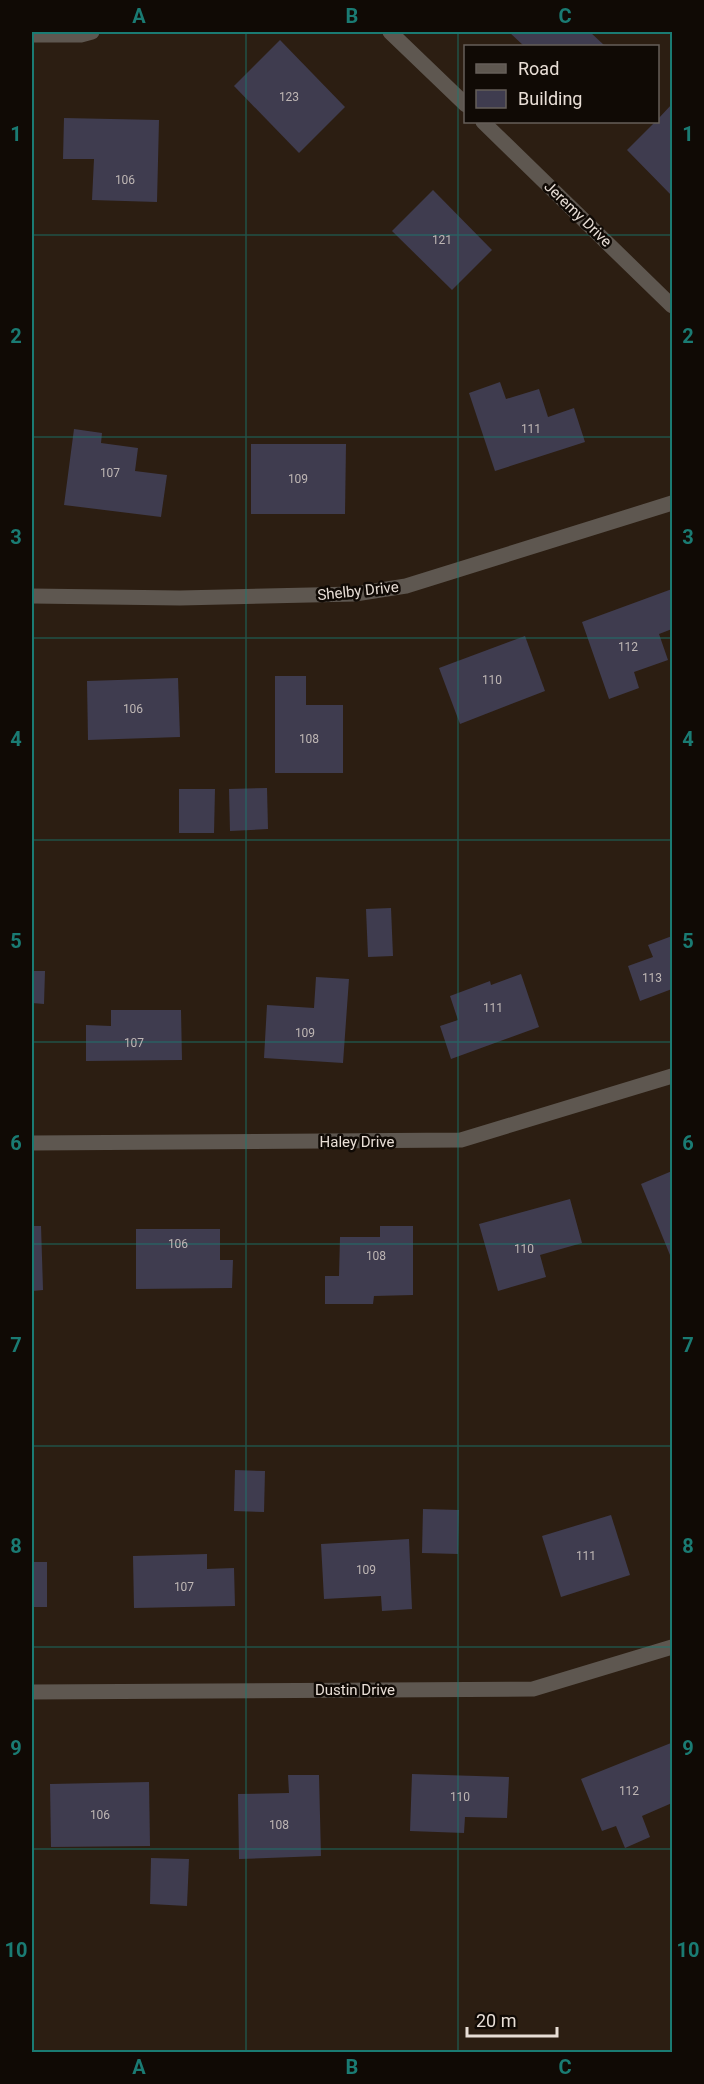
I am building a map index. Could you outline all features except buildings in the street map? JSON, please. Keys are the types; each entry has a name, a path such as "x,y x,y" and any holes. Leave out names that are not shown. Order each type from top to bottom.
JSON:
{"street":[{"path":"32,35 81,35 92,32"},
{"path":"390,32 464,104"},
{"name":"Jeremy Drive","path":"484,123 672,306"},
{"name":"Shelby Drive","path":"32,596 180,598 356,594 406,586 672,503"},
{"name":"Haley Drive","path":"32,1143 461,1140 672,1076"},
{"name":"Dustin Drive","path":"32,1692 533,1689 672,1647"}]}
